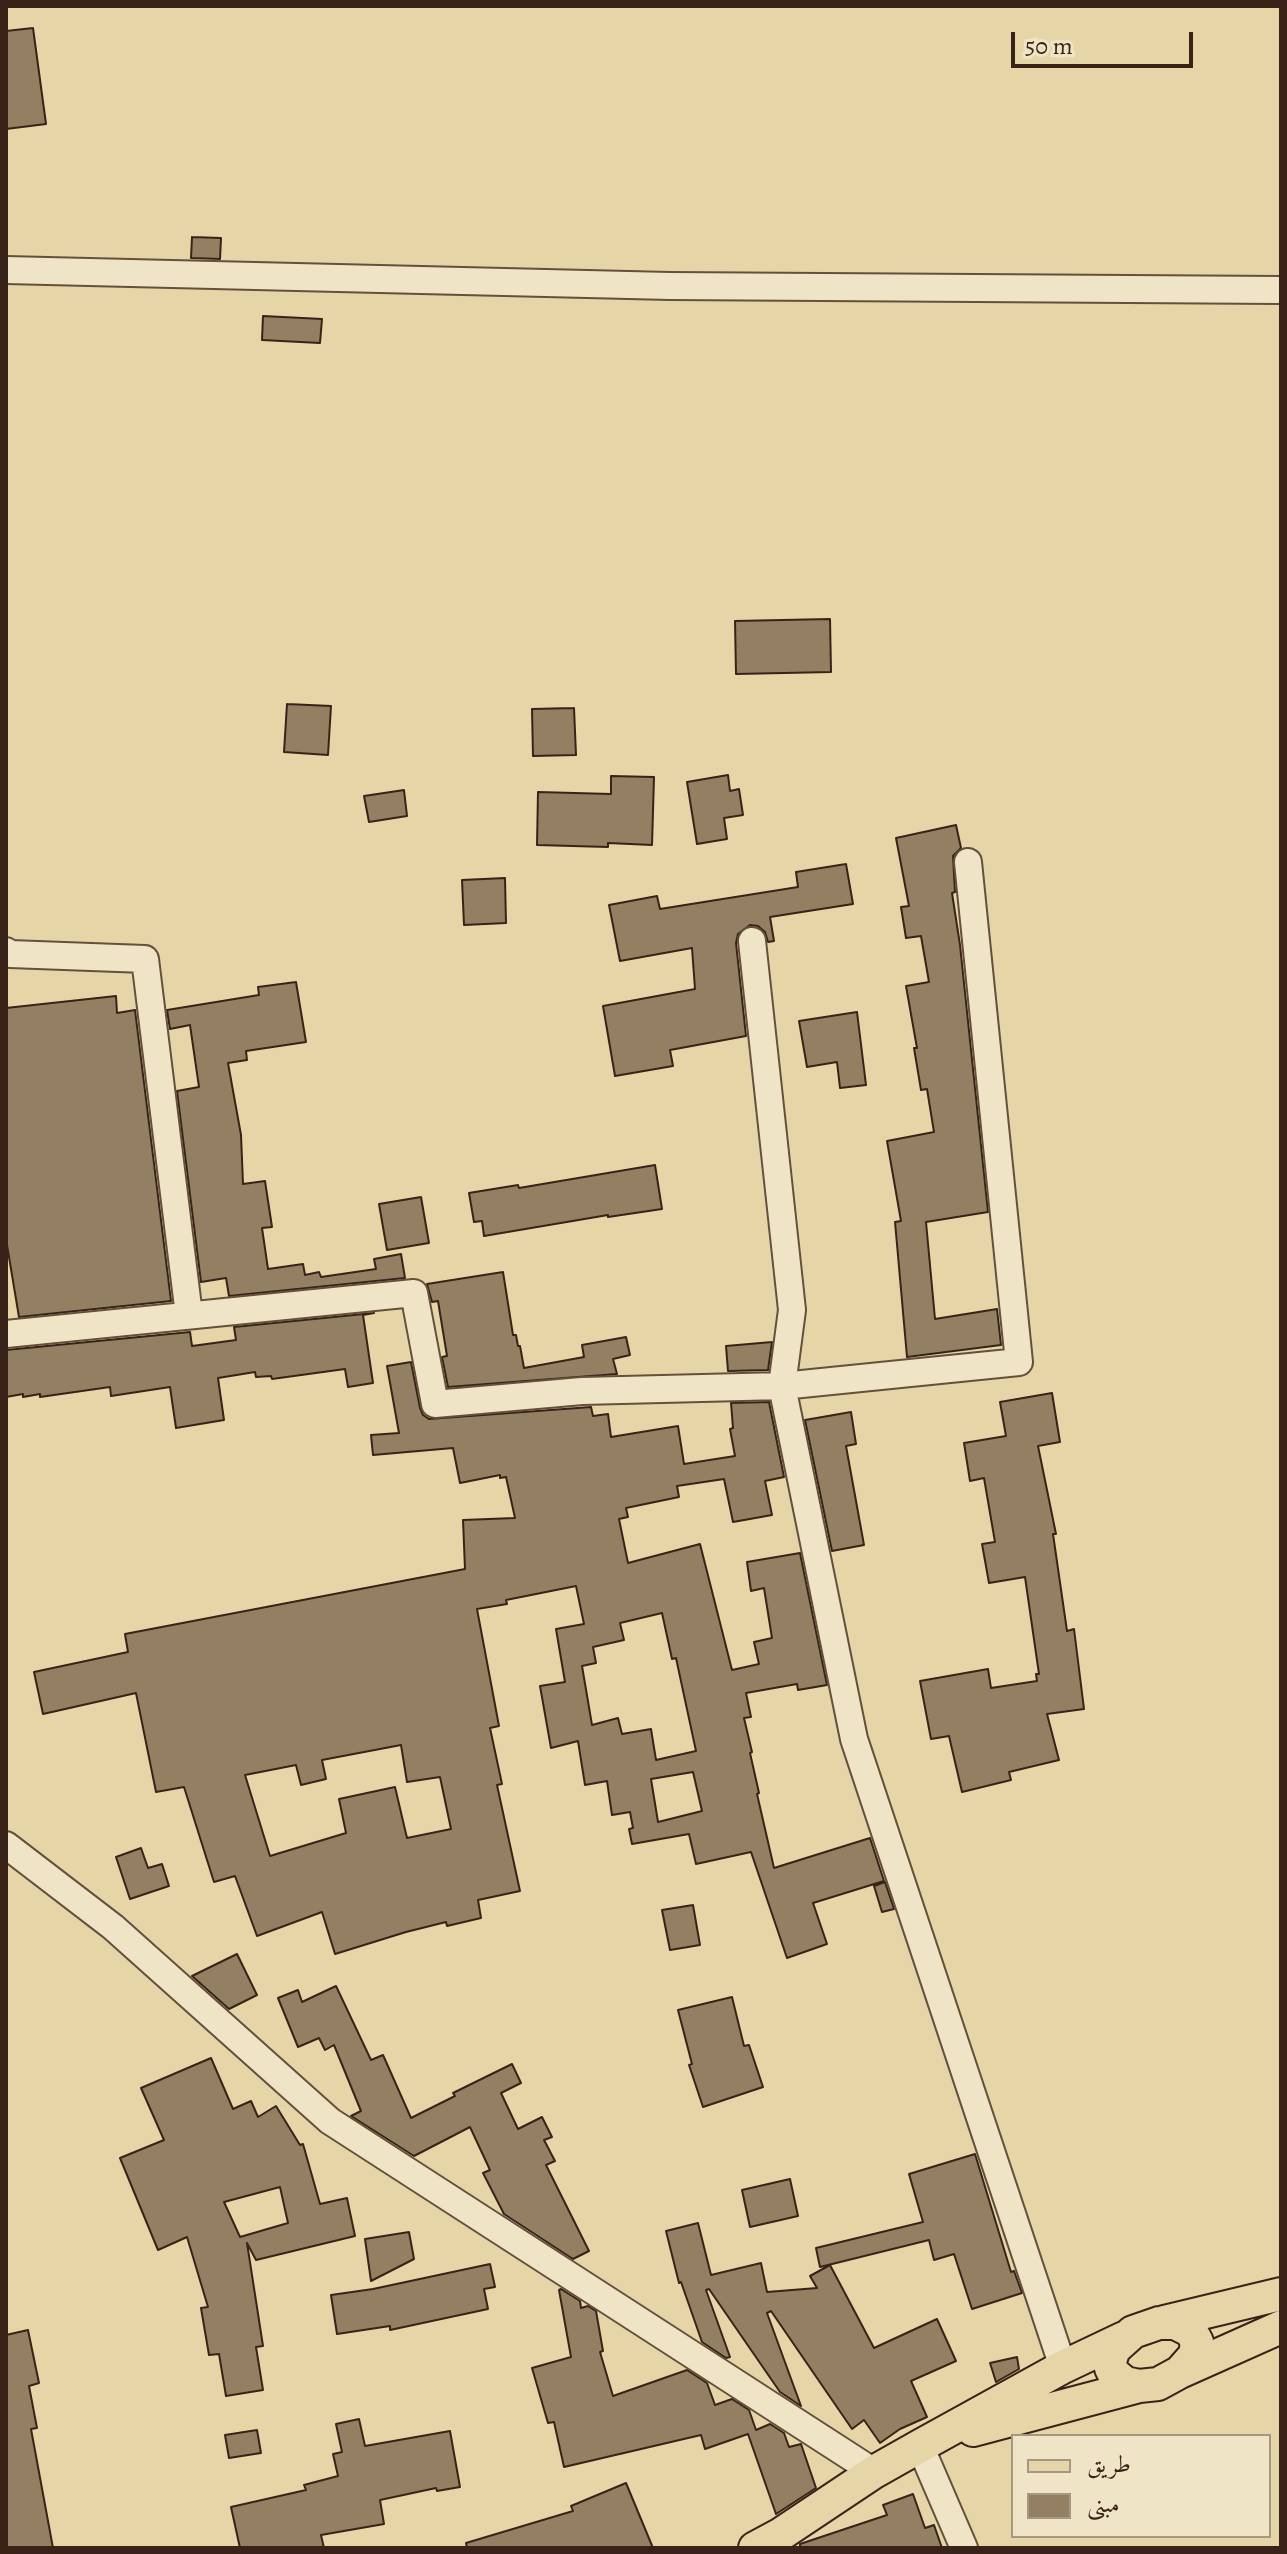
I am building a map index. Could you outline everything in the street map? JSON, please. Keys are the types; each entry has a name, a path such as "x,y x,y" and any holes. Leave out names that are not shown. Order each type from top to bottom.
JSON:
{"main road":[{"path":"755,2548 874,2472 1063,2367 1142,2327 1281,2294"},
{"path":"1159,2323 1175,2323 1186,2327 1195,2336 1195,2355 1180,2372"},
{"path":"920,2446 1139,2386 1158,2384 1281,2327"},
{"path":"1124,2338 1111,2355 1111,2368 1125,2383 1139,2386"}],"street":[{"path":"6,270 670,286 1281,290"},
{"path":"6,1334 414,1293 435,1404 582,1391 782,1386 1019,1362 968,862"},
{"path":"752,941 792,1310 782,1386 854,1739 1063,2367"},
{"path":"6,951 10,954 145,959 189,1315"},
{"path":"6,1845 113,1927 330,2121 874,2472"},
{"path":"920,2446 964,2548"}],"building":[{"path":"33,28 46,124 6,129 6,31"},
{"path":"192,237 221,238 220,259 191,258"},
{"path":"263,316 322,319 320,343 262,340"},
{"path":"830,619 831,672 736,674 735,621"},
{"path":"287,704 331,706 328,755 284,752"},
{"path":"574,708 576,755 533,756 532,709"},
{"path":"728,775 730,791 739,789 743,815 724,818 727,839 697,844 687,782"},
{"path":"611,776 654,777 652,845 537,845 538,792 611,794"},
{"path":"404,790 407,816 369,822 364,796"},
{"path":"956,825 961,848 953,856 955,892 952,893 988,1212 926,1222 935,1319 997,1309 1001,1345 907,1357 895,1222 901,1221 887,1141 934,1132 927,1089 921,1090 906,986 929,982 921,936 906,938 901,907 909,906 896,838"},
{"path":"846,864 853,904 770,917 774,941 768,942 765,932 758,926 750,925 738,934 736,943 746,1036 670,1050 673,1066 615,1076 603,1006 695,989 692,948 620,961 609,905 657,896 660,909 798,887 796,872"},
{"path":"505,878 506,923 464,925 462,880"},
{"path":"296,982 306,1042 246,1051 247,1060 228,1063 241,1135 243,1184 265,1181 272,1227 262,1228 268,1269 303,1264 305,1275 319,1272 321,1277 376,1269 374,1259 401,1254 405,1278 229,1296 226,1278 201,1282 177,1091 199,1087 190,1025 170,1029 167,1010 259,995 258,987"},
{"path":"116,996 117,1013 135,1010 171,1301 19,1317 6,1239 6,1008"},
{"path":"857,1012 866,1085 840,1088 837,1062 807,1067 799,1021"},
{"path":"655,1165 662,1209 484,1236 482,1221 474,1222 469,1193 518,1185 519,1188"},
{"path":"421,1197 429,1243 387,1250 379,1204"},
{"path":"503,1272 513,1335 516,1335 520,1346 524,1368 584,1357 582,1345 626,1337 630,1355 613,1359 617,1374 448,1387 442,1357 447,1356 438,1301 432,1302 427,1284"},
{"path":"374,1313 363,1315 373,1383 348,1387 345,1369 272,1379 271,1376 256,1377 255,1372 218,1378 224,1420 176,1428 170,1387 111,1396 110,1387 40,1397 40,1394 23,1397 23,1394 6,1397 6,1350 190,1332 192,1346 236,1340 234,1327"},
{"path":"772,1342 768,1370 728,1371 726,1346"},
{"path":"411,1362 420,1408 429,1419 591,1407 593,1416 608,1414 611,1437 678,1426 684,1464 735,1456 730,1429 733,1428 731,1403 769,1402 784,1477 765,1481 772,1515 733,1522 724,1479 677,1486 679,1497 626,1508 628,1517 619,1519 628,1563 700,1544 732,1670 759,1664 754,1642 772,1638 764,1588 751,1591 747,1562 800,1553 827,1685 798,1690 797,1684 746,1693 751,1717 744,1718 774,1868 870,1838 884,1881 813,1903 827,1944 787,1958 751,1852 696,1864 689,1834 632,1844 630,1812 612,1815 607,1781 585,1785 578,1741 551,1748 540,1686 565,1682 556,1629 584,1624 576,1586 477,1609 499,1726 490,1728 502,1784 497,1785 520,1891 478,1900 481,1918 447,1926 446,1922 335,1954 322,1912 257,1936 235,1876 214,1882 184,1787 156,1792 136,1693 43,1714 34,1672 128,1652 125,1634 465,1569 463,1520 515,1518 506,1477 500,1478 500,1475 460,1483 453,1448 373,1455 371,1435 399,1433 387,1366","holes":["662,1613 672,1659 676,1658 696,1751 656,1760 651,1729 622,1734 618,1718 592,1725 582,1666 596,1663 593,1647 624,1640 620,1623","401,1745 407,1782 440,1777 451,1829 407,1838 395,1787 339,1799 346,1833 270,1856 245,1775 296,1765 301,1785 326,1779 322,1760","693,1772 702,1811 658,1822 651,1779"]},
{"path":"1052,1393 1060,1442 1038,1446 1056,1534 1053,1534 1067,1631 1074,1629 1084,1709 1047,1714 1059,1760 1009,1772 1011,1780 962,1792 949,1736 931,1739 920,1681 988,1669 991,1688 1037,1681 1036,1674 1039,1674 1025,1577 989,1583 982,1544 995,1542 984,1478 970,1481 964,1443 1006,1436 1000,1402"},
{"path":"851,1412 856,1444 846,1446 864,1545 832,1551 805,1420"},
{"path":"141,1848 148,1868 162,1864 169,1886 130,1899 116,1857"},
{"path":"885,1882 894,1909 882,1912 874,1886"},
{"path":"693,1905 700,1945 670,1950 662,1910"},
{"path":"237,1954 257,1995 229,2009 192,1976"},
{"path":"336,1986 371,2060 383,2055 411,2118 512,2064 521,2083 501,2093 518,2129 542,2117 552,2137 544,2140 555,2161 546,2165 589,2251 573,2259 504,2214 483,2173 490,2170 470,2127 414,2156 351,2116 361,2111 334,2045 325,2050 319,2038 298,2047 278,1998 298,1990 302,2002"},
{"path":"732,1997 744,2046 749,2045 763,2087 703,2107 689,2065 692,2064 678,2010"},
{"path":"211,2058 233,2109 251,2101 258,2117 276,2106 300,2145 303,2144 320,2204 347,2198 355,2236 256,2260 247,2243 263,2346 256,2347 263,2390 226,2396 219,2354 209,2355 201,2308 208,2307 187,2237 158,2250 120,2158 164,2140 141,2088","holes":["280,2187 288,2223 240,2237 224,2202"]},
{"path":"975,2154 1011,2272 1014,2271 1022,2293 972,2309 954,2254 934,2260 929,2240 820,2267 816,2248 923,2222 909,2174"},
{"path":"790,2179 798,2216 750,2227 742,2190"},
{"path":"698,2223 711,2275 761,2263 767,2292 817,2288 810,2276 830,2265 874,2348 937,2319 956,2361 911,2381 927,2417 900,2429 880,2443 864,2420 852,2429 771,2311 767,2313 801,2406 780,2392 709,2289 706,2290 730,2357 726,2358 702,2342 679,2283 666,2231"},
{"path":"409,2232 414,2259 371,2281 365,2239"},
{"path":"490,2264 495,2287 484,2289 488,2309 390,2330 390,2326 337,2334 331,2295"},
{"path":"561,2289 580,2301 581,2308 588,2306 596,2311 603,2351 600,2352 613,2396 687,2370 707,2383 715,2405 732,2399 749,2410 756,2430 770,2424 784,2433 789,2447 801,2444 816,2488 776,2514 748,2434 705,2449 701,2435 564,2467 554,2422 548,2423 532,2368 571,2357"},
{"path":"28,2330 39,2383 29,2386 37,2428 31,2429 53,2548 6,2548 6,2335"},
{"path":"1017,2357 1019,2369 996,2382 990,2363"},
{"path":"359,2419 365,2446 450,2431 460,2487 437,2491 436,2488 380,2500 384,2524 321,2535 324,2548 240,2548 231,2507 306,2490 304,2485 338,2476 333,2454 342,2452 336,2424"},
{"path":"257,2430 261,2453 229,2458 225,2435"},
{"path":"626,2483 653,2548 467,2548 466,2543 573,2511 571,2506"},
{"path":"913,2494 925,2528 934,2525 942,2548 800,2548 800,2544 887,2515 883,2505"}]}
